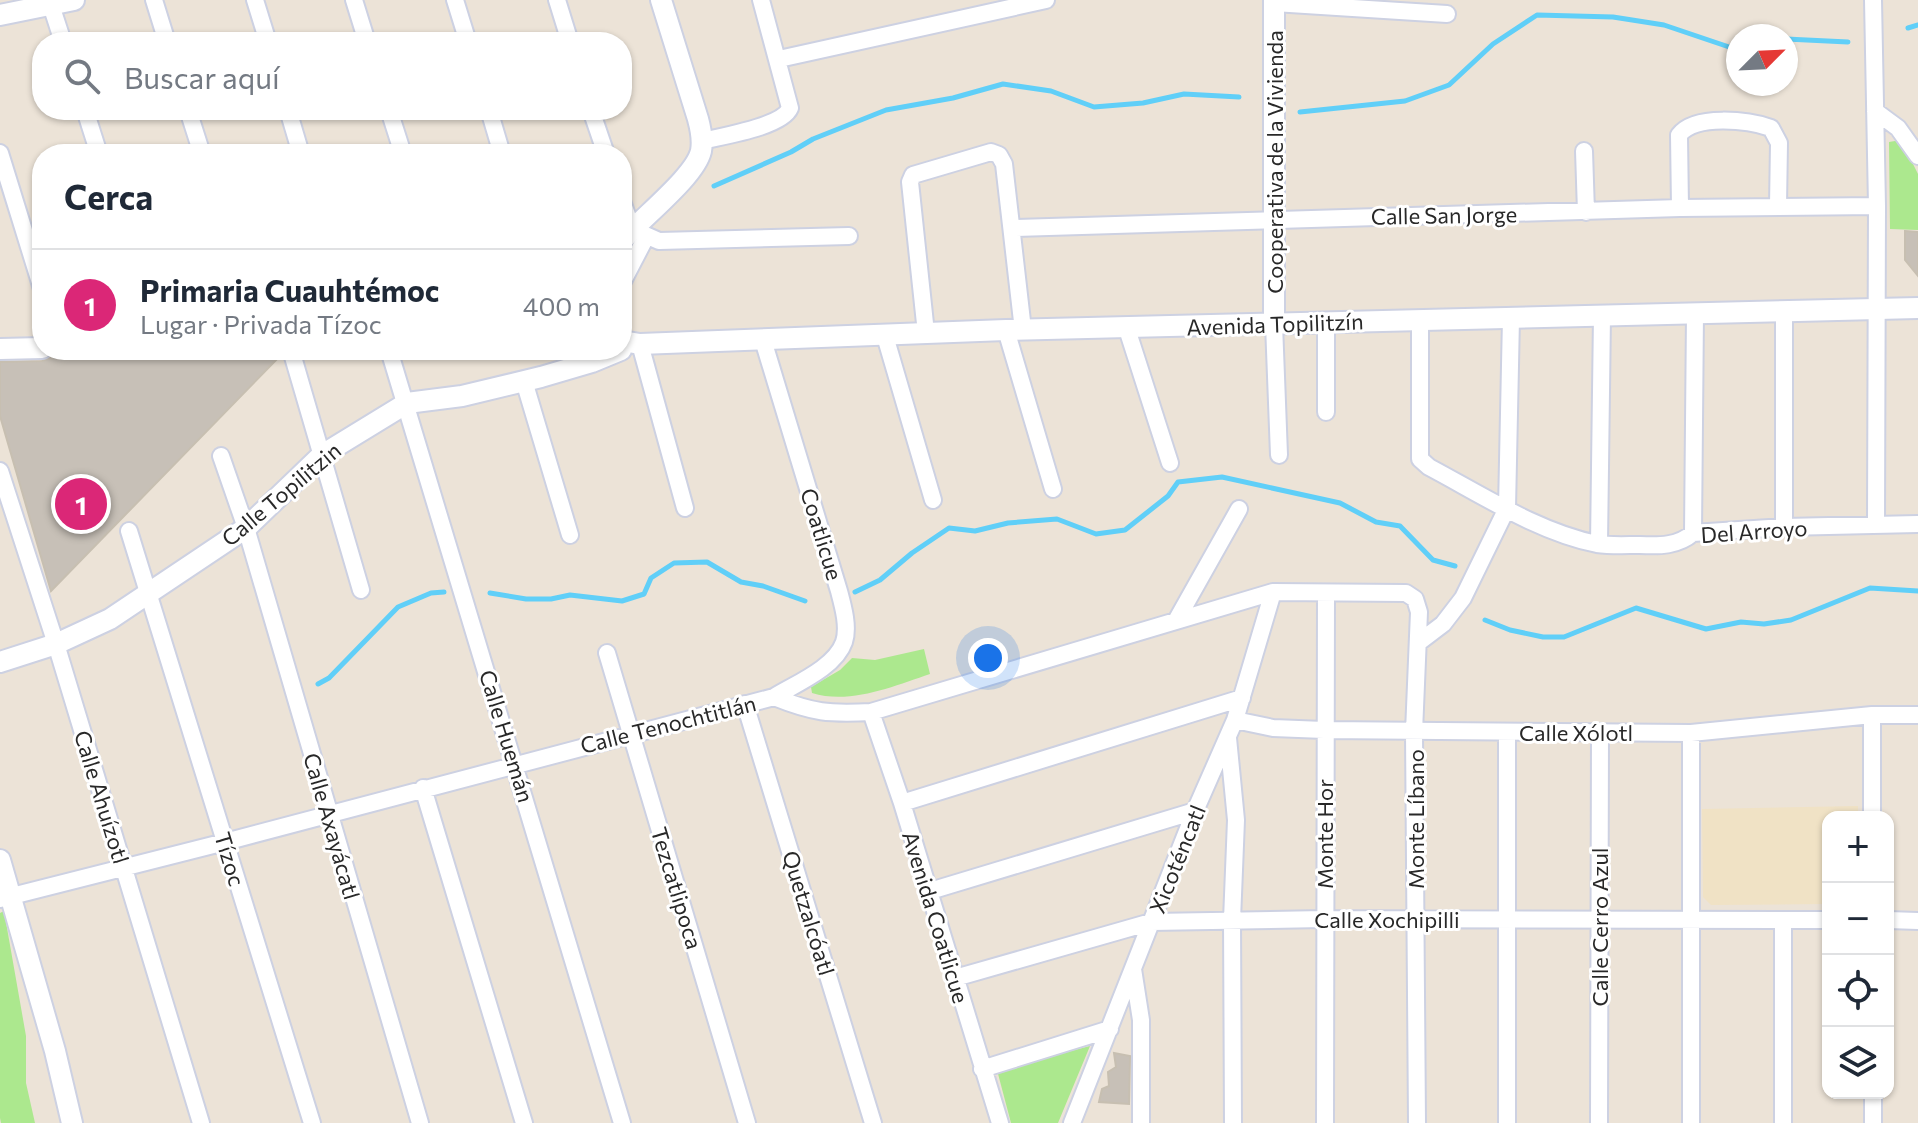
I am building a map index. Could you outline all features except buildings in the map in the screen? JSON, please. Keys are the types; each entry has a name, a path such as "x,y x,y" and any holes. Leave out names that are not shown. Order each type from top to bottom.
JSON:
{"street":[{"path":"0,15 74,0"},
{"path":"154,0 164,32"},
{"path":"255,0 265,32"},
{"path":"354,0 364,32"},
{"path":"455,0 465,32"},
{"path":"557,0 567,32"},
{"path":"633,236 690,171 702,141 661,0"},
{"path":"702,141 774,122 788,114 790,100 761,0"},
{"path":"779,59 1023,2 1046,0"},
{"path":"1873,0 1877,206 1876,525"},
{"path":"1274,1 1447,14"},
{"name":"Cooperativa de la Vivienda","path":"1274,1 1274,324"},
{"path":"51,5 60,32"},
{"path":"1875,111 1898,128 1918,156"},
{"path":"88,120 96,144"},
{"path":"191,120 199,144"},
{"path":"291,120 298,144"},
{"path":"392,120 400,144"},
{"path":"492,120 499,144"},
{"path":"594,120 603,144"},
{"path":"1680,208 1679,135 1688,126 1701,121 1756,124 1771,128 1779,143 1778,206"},
{"path":"1584,151 1586,212"},
{"path":"926,333 909,186 913,175 991,152 999,155 1004,164 1012,228 1014,330 1053,489"},
{"path":"0,153 32,257"},
{"name":"Calle San Jorge","path":"1012,228 1680,208 1877,206"},
{"path":"633,236 669,241 849,236"},
{"name":"Avenida Topilitzín","path":"632,346 1014,330 1918,308"},
{"path":"1784,311 1784,527"},
{"path":"1693,533 1695,313"},
{"path":"1599,544 1602,315"},
{"path":"1418,643 1443,624 1463,598 1507,508 1511,318"},
{"name":"Del Arroyo","path":"1420,320 1420,459 1429,467 1557,532 1599,544 1675,544 1693,533 1918,524"},
{"path":"1326,323 1326,412"},
{"path":"1274,324 1279,455"},
{"path":"1127,329 1170,463"},
{"path":"885,336 933,500"},
{"name":"Coatlicue","path":"763,340 839,591 845,621 845,641 838,652 816,672 774,697"},
{"path":"0,349 32,348"},
{"path":"294,360 361,590"},
{"name":"Calle Huemán","path":"392,360 622,1123"},
{"name":"Calle Topilitzin","path":"0,662 56,644 110,619 246,528 322,455 407,403 462,396 596,360"},
{"path":"632,360 685,508"},
{"path":"524,381 570,535"},
{"name":"Calle Axayácatl","path":"221,456 246,528 420,1123"},
{"name":"Calle Ahuízotl","path":"0,471 56,644 201,1123"},
{"path":"1176,621 1239,509"},
{"name":"Tízoc","path":"129,531 312,1123"},
{"name":"Calle Tenochtitlán","path":"5,897 774,697 809,711 833,714 871,712 1273,592 1406,593 1415,599 1419,612"},
{"name":"Xicoténcatl","path":"1072,1123 1195,811 1235,720 1273,592"},
{"name":"Monte Hor","path":"1325,1123 1326,593"},
{"name":"Monte Líbano","path":"1417,1123 1414,732 1419,612"},
{"name":"Tezcatlipoca","path":"607,653 747,1123"},
{"path":"902,803 1242,698"},
{"name":"Quetzalcóatl","path":"745,704 873,1123"},
{"name":"Avenida Coatlicue","path":"871,712 930,891 1000,1123"},
{"path":"1872,715 1872,811"},
{"name":"Calle Xólotl","path":"1235,720 1273,728 1324,730 1691,733 1872,715 1918,715"},
{"path":"1507,732 1507,1123"},
{"name":"Calle Cerro Azul","path":"1599,1123 1600,732"},
{"path":"1691,733 1691,1123"},
{"path":"1227,736 1236,820 1232,920 1233,1123"},
{"path":"423,788 524,1123"},
{"path":"930,891 1195,811"},
{"path":"0,860 5,897 72,1123"},
{"name":"Calle Xochipilli","path":"955,978 1151,922 1324,919 1822,920"},
{"path":"1783,920 1783,1123"},
{"path":"1894,920 1918,921"},
{"path":"1133,967 1141,1020 1141,1123"},
{"path":"982,1069 1110,1029"},
{"path":"1873,1099 1873,1123"}],"shaded area":[{"path":"1858,806 1858,811 1822,811 1822,904 1711,905 1703,897 1702,809"}],"green space":[{"path":"1901,140 1918,174 1918,230 1890,229 1889,142"},
{"path":"924,649 930,674 857,695 841,697 812,693 811,687 840,670 852,658 875,660"},
{"path":"4,911 26,1036 26,1083 35,1123 1,1123 0,1118 0,913"},
{"path":"1090,1046 1058,1123 1011,1123 997,1070"}],"waterway":[{"path":"1300,112 1405,101 1449,85 1493,44 1537,15 1613,17 1664,25 1726,46"},
{"path":"1908,28 1918,25"},
{"path":"1798,40 1848,42"},
{"path":"714,186 813,139 886,110 953,98 1003,84 1051,91 1094,107 1143,103 1184,94 1239,97"},
{"path":"855,592 880,580 949,528 975,531 1008,523 1057,519 1096,534 1125,530 1168,496 1178,482 1222,477 1340,503 1376,522 1400,526 1433,560 1455,566"},
{"path":"490,593 526,599 570,595 622,601 644,594 651,578 674,563 707,562 741,582 763,586 805,601"},
{"path":"1485,620 1510,630 1543,637 1564,637 1636,608 1706,629 1741,622 1764,624 1791,620 1870,588 1918,591"},
{"path":"318,684 329,678 398,607 431,593 444,592"}],"place":[{"name":"Primaria Cuauhtémoc","path":"81,504"}]}
